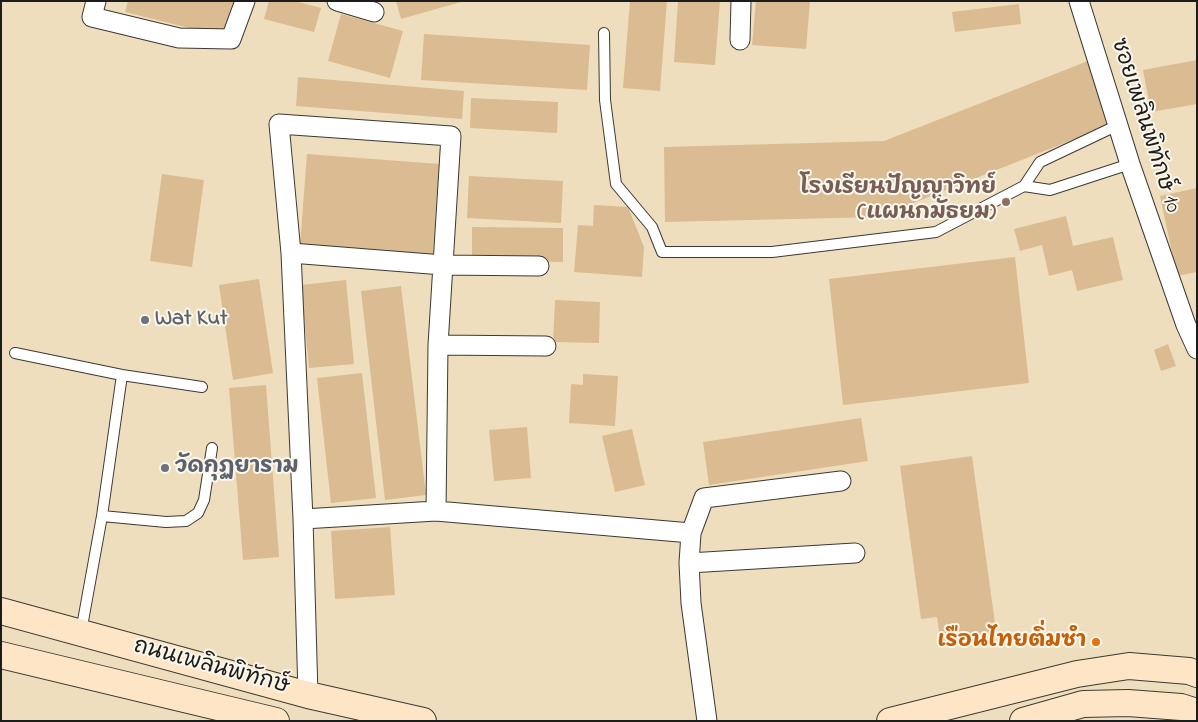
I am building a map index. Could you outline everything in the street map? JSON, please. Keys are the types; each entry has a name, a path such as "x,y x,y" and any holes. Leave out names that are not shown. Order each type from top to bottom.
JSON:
{"main road":[{"name":"ถนนเพลินพิทักษ์","path":"1,611 308,694 422,721"},
{"name":"ถนนเพลินพิทักษ์","path":"1,655 276,721"},
{"path":"890,721 1094,671 1129,666 1189,671 1197,674"},
{"path":"1023,721 1083,704 1128,703 1181,707 1197,712"}],"street":[{"path":"96,1 92,17 179,38 231,39 245,1"},
{"path":"337,1 374,12"},
{"path":"740,1 740,40"},
{"name":"ซอยเพลินพิทักษ์ 10","path":"1079,1 1130,164 1186,325 1197,349"},
{"path":"308,694 303,518 291,253 279,124 451,136 438,344 436,511"},
{"path":"291,253 442,265 539,266"},
{"path":"438,344 546,346"},
{"path":"707,721 691,604 689,564 692,533 704,498 841,481"},
{"path":"303,518 436,511 692,533"},
{"path":"689,564 855,553"}],"lane":[{"path":"604,33 605,100 616,184 652,227 662,252 772,252 936,232 1024,186 1040,162 1118,125"},
{"path":"1024,186 1050,190 1130,164"},
{"path":"15,354 122,376 202,387"},
{"path":"81,633 102,516 122,376"},
{"path":"102,516 166,522 186,521 198,514 204,500 212,448"}],"building":[{"path":"128,1 238,1 229,38 125,12"},
{"path":"269,1 295,1 321,8 314,32 264,19"},
{"path":"396,1 461,1 461,2 401,19"},
{"path":"630,1 667,1 660,91 623,88"},
{"path":"678,1 720,1 715,65 674,62"},
{"path":"756,1 810,1 806,49 752,45"},
{"path":"1019,4 1021,24 955,32 952,12"},
{"path":"341,14 403,31 390,78 328,61"},
{"path":"424,34 590,45 587,90 421,80"},
{"path":"1093,59 1115,123 878,217 665,222 664,147 884,141"},
{"path":"1197,60 1197,104 1151,112 1143,70"},
{"path":"298,77 464,91 462,119 296,106"},
{"path":"471,98 558,102 557,133 470,128"},
{"path":"307,154 439,164 433,255 300,245"},
{"path":"162,174 204,180 192,267 150,261"},
{"path":"469,176 563,181 561,223 467,218"},
{"path":"1197,188 1197,272 1177,276 1160,196"},
{"path":"594,205 628,207 644,247 642,277 574,272 578,225 593,226"},
{"path":"1066,216 1073,246 1113,237 1123,280 1077,291 1072,270 1049,276 1042,245 1020,251 1014,229"},
{"path":"472,227 563,228 563,262 472,260"},
{"path":"1015,257 1029,383 843,405 829,279"},
{"path":"259,279 273,373 233,380 219,285"},
{"path":"346,280 354,364 309,368 301,285"},
{"path":"401,286 426,495 385,500 361,291"},
{"path":"555,300 600,302 599,343 553,342"},
{"path":"1168,344 1176,366 1161,371 1154,350"},
{"path":"362,373 376,498 331,503 317,378"},
{"path":"583,374 618,376 615,426 569,423 571,384 583,385"},
{"path":"266,385 279,557 243,560 229,388"},
{"path":"861,418 868,461 709,485 703,442"},
{"path":"527,427 531,478 494,481 489,430"},
{"path":"632,429 645,485 615,492 602,436"},
{"path":"972,456 997,638 941,646 937,617 921,619 900,466"},
{"path":"390,527 395,595 335,599 331,531"}],"place":[{"name":"โรงเรียนปัญญาวิทย์ (แผนกมัธยม)","path":"1006,202"},
{"name":"Wat Kut","path":"145,320"},
{"name":"วัดกุฏยาราม","path":"165,468"},
{"name":"เรือนไทยติ่มซำ","path":"1096,642"}]}
